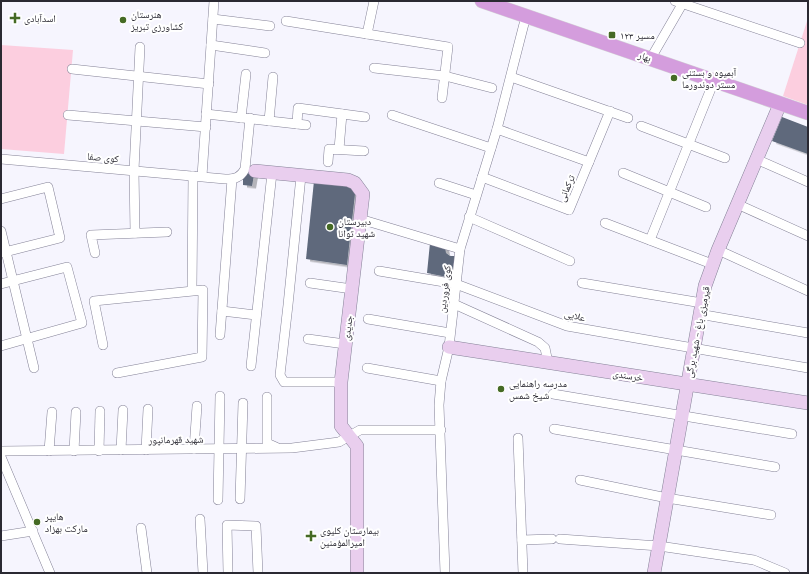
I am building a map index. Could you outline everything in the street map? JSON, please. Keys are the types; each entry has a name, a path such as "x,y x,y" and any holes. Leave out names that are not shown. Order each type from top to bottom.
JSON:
{"main road":[{"name":"بهار","path":"482,1 514,6 526,16 808,113"}],"street":[{"path":"202,176 214,1"},
{"path":"367,34 374,1"},
{"path":"651,58 681,2 800,43"},
{"name":"کوی فروردین","path":"444,573 441,430 439,405 441,381 449,347 460,249 497,129 526,16"},
{"path":"213,19 270,26"},
{"path":"286,21 448,47 442,98"},
{"path":"211,45 265,53"},
{"path":"135,233 134,170 140,47"},
{"path":"374,68 445,76 492,88"},
{"path":"72,69 208,84"},
{"path":"220,335 228,179 242,176 250,170 245,118 246,74"},
{"path":"268,121 273,77"},
{"path":"511,77 628,118"},
{"path":"650,240 714,81"},
{"name":"قیرمیزی باغ - شهید برگی","path":"654,573 700,308 712,264 780,104"},
{"path":"206,114 302,124 298,108 365,116"},
{"name":"ترکمانی","path":"482,177 569,210 610,111"},
{"path":"339,149 342,114"},
{"path":"68,115 206,127"},
{"path":"392,115 491,148"},
{"path":"641,126 725,158"},
{"path":"497,129 589,162"},
{"path":"328,162 329,149 364,151"},
{"name":"کوی صفا","path":"1,159 228,179"},
{"path":"756,159 808,182"},
{"name":"جدیدی","path":"250,170 348,180 355,184 363,194 341,382 341,426 356,446 357,573"},
{"path":"251,366 272,172"},
{"path":"622,173 706,207"},
{"path":"192,290 193,176"},
{"path":"301,176 280,375 284,382 341,382"},
{"path":"439,183 476,195"},
{"path":"1,199 48,187 60,238 3,252"},
{"path":"737,204 808,236"},
{"path":"469,217 570,261"},
{"path":"360,219 460,249"},
{"path":"605,223 712,264"},
{"path":"1,231 3,252 12,280 34,368"},
{"path":"95,253 91,234 167,232"},
{"path":"718,250 808,291"},
{"path":"1,284 67,267 82,323 1,346"},
{"name":"علایی","path":"378,271 456,284 567,326 808,368"},
{"path":"310,283 352,289"},
{"path":"582,283 808,333"},
{"path":"103,345 94,301 203,290 202,357 117,373"},
{"path":"454,304 538,342 545,348 548,363"},
{"path":"222,311 256,315"},
{"path":"368,319 450,333"},
{"path":"308,339 345,344"},
{"name":"خرسندی","path":"449,347 808,403"},
{"path":"367,368 441,381"},
{"path":"554,394 792,434"},
{"path":"218,500 220,396"},
{"path":"267,397 267,443 278,448"},
{"path":"240,499 243,403"},
{"path":"194,449 197,406"},
{"path":"146,450 148,409"},
{"path":"121,450 123,410"},
{"path":"99,451 100,411"},
{"path":"49,451 52,412"},
{"path":"74,451 76,412"},
{"path":"554,429 775,467"},
{"name":"شهید قهرمانپور","path":"1,451 278,448 339,442 360,430 441,430"},
{"path":"518,438 523,573"},
{"path":"1,457 50,573"},
{"path":"580,480 667,498 771,515"},
{"path":"200,519 203,573"},
{"path":"228,573 227,525 256,526 258,573"},
{"path":"141,528 147,573"},
{"path":"1,536 33,531"},
{"path":"522,540 556,539 659,546 754,560 785,573"}],"shaded area":[{"path":"808,18 808,105 783,96"},
{"path":"1,45 73,50 64,154 1,149"}],"building":[{"path":"782,117 808,127 808,154 772,141"},
{"path":"247,173 254,175 252,186 243,185 243,179"},
{"name":"دبیرستان شهید توانا","path":"314,181 351,184 355,194 347,265 306,259"},
{"path":"430,243 445,247 446,253 450,256 455,256 452,274 447,277 427,273"}],"place":[{"name":"اسدآبادی","path":"15,18"},
{"name":"هنرستان کشاورزی تبریز","path":"123,20"},
{"name":"مسیر ۱۲۳","path":"612,35"},
{"name":"آبمیوه و بستنی مستر دوندورما","path":"674,78"},
{"name":"دبیرستان شهید توانا","path":"330,227"},
{"name":"مدرسه راهنمایی شیخ شمس","path":"501,389"},
{"name":"هایپر مارکت بهزاد","path":"37,522"},
{"name":"بیمارستان کلیوی امیرالمؤمنین","path":"311,536"}]}
